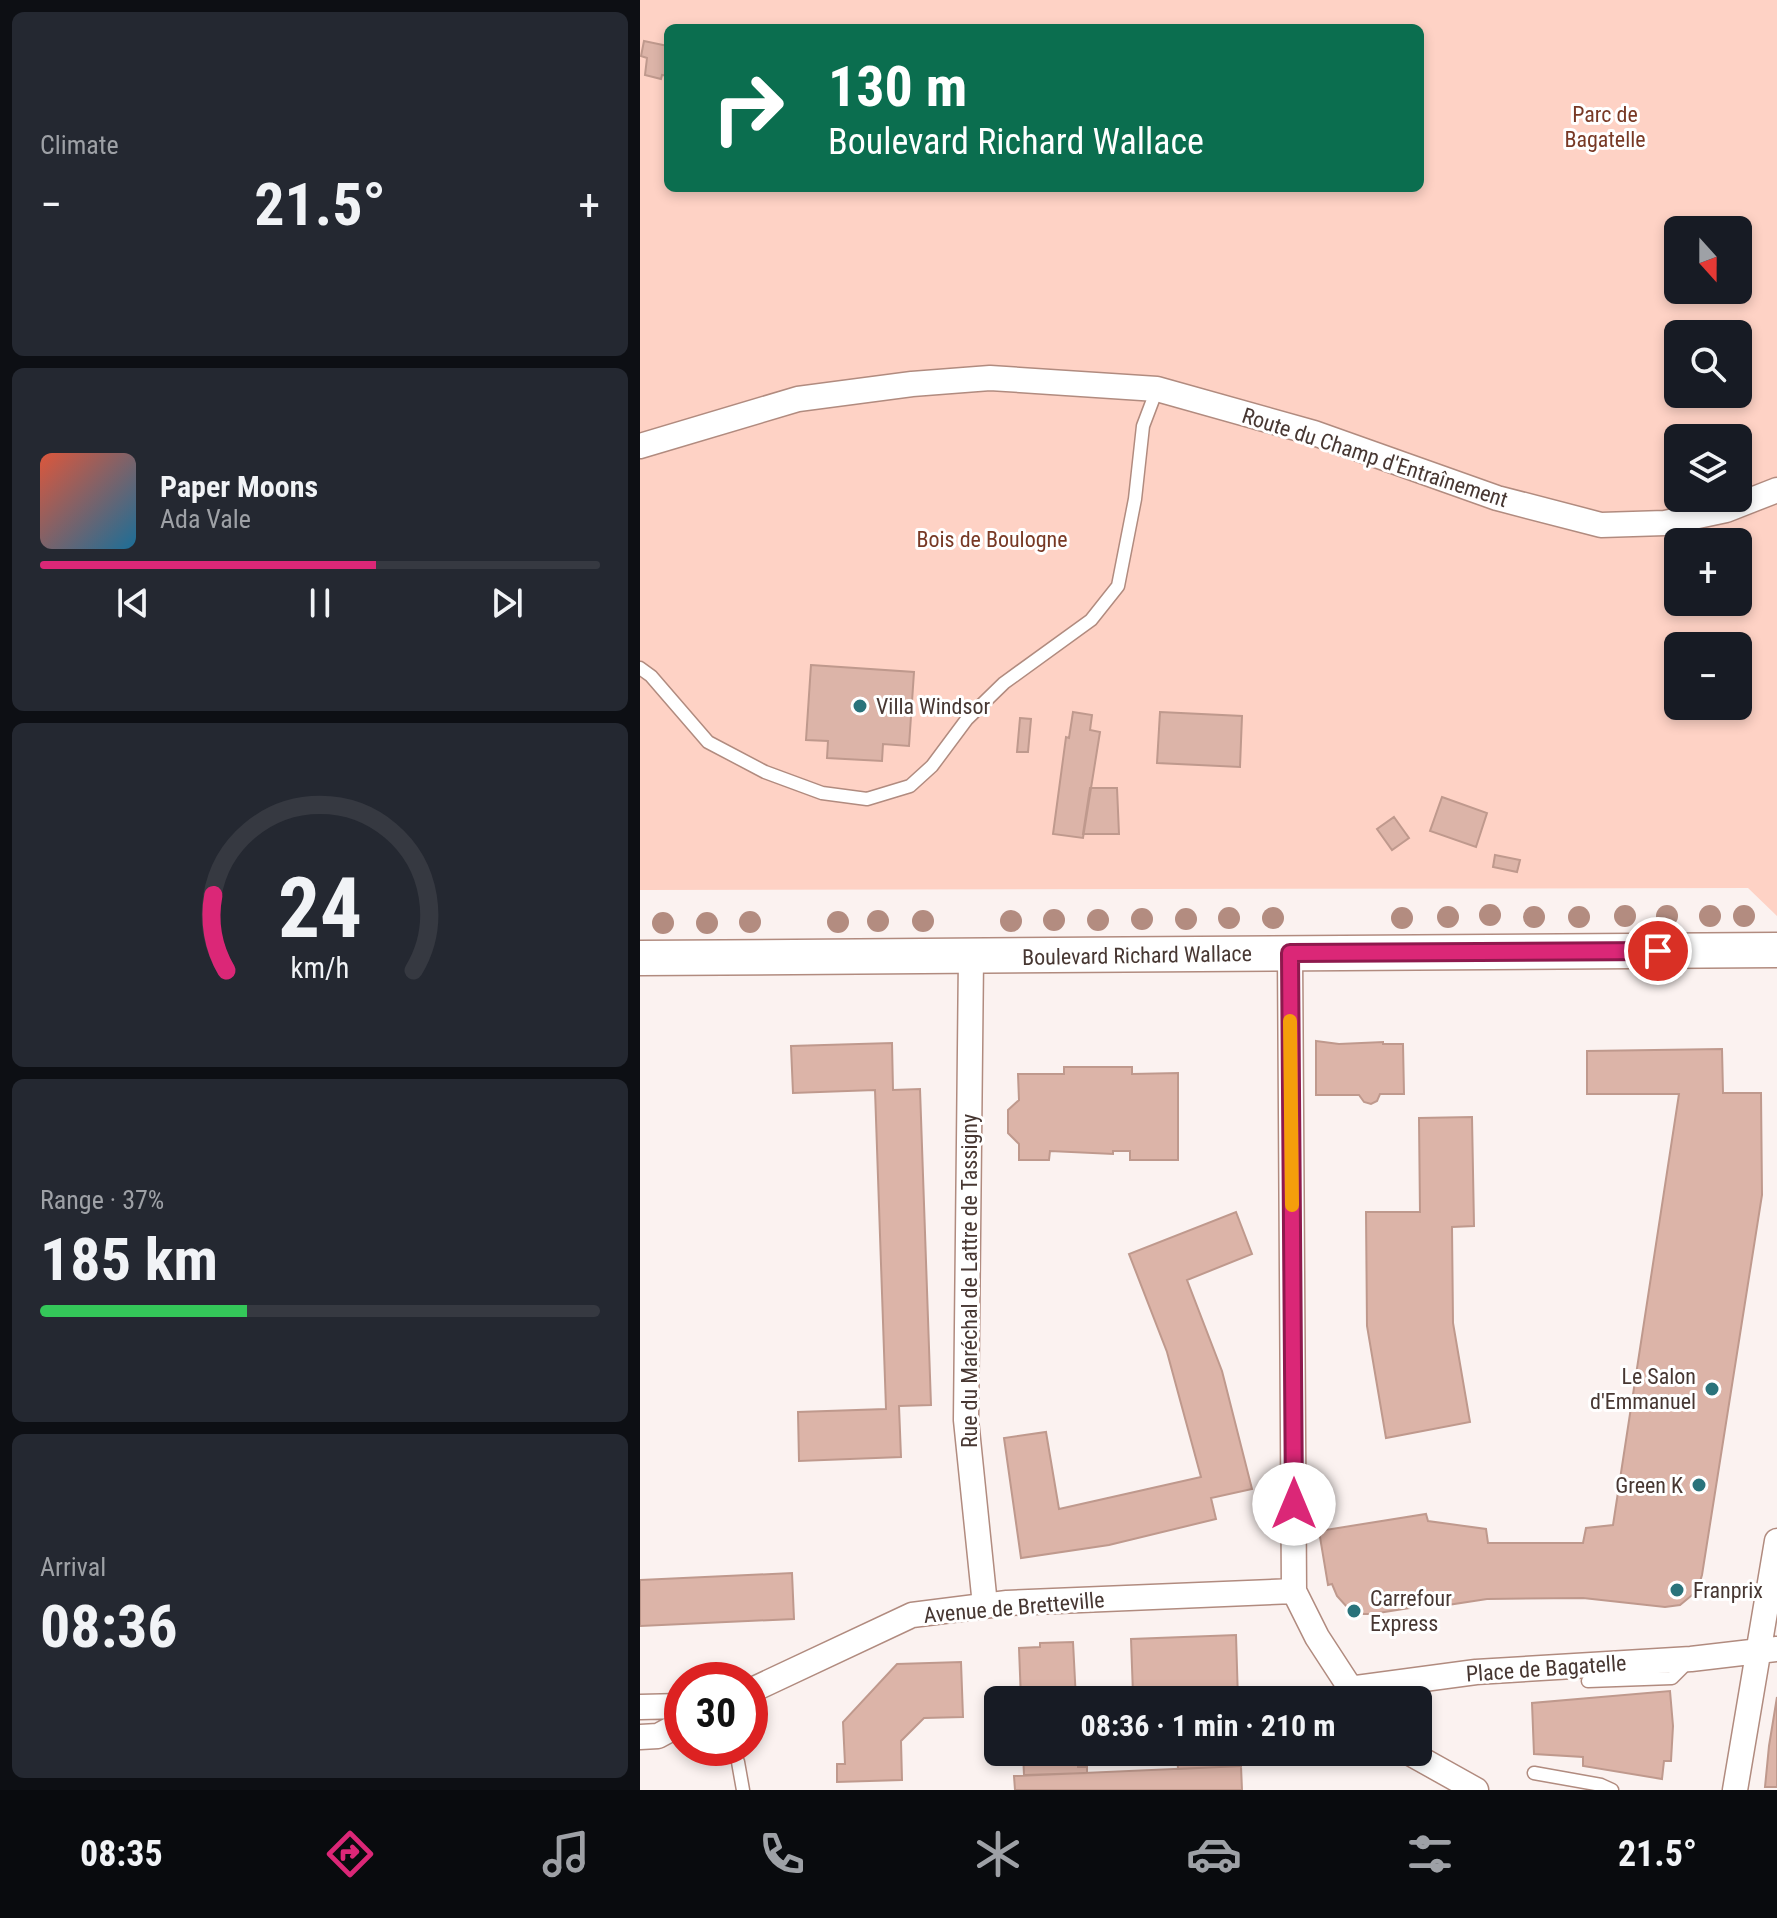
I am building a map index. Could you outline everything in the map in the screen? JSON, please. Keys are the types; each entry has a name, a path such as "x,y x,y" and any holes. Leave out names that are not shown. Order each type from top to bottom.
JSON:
{"main road":[{"name":"Boulevard Richard Wallace","path":"640,958 1777,950"}],"street":[{"name":"Route du Champ d'Entraînement","path":"640,446 798,399 912,384 990,378 1157,389 1314,433 1497,498 1601,525 1665,523 1726,510 1777,490"},
{"path":"1290,953 1294,1591 1317,1637 1348,1686"},
{"name":"Rue du Maréchal de Lattre de Tassigny","path":"971,957 966,1420 985,1605"},
{"path":"1735,1790 1767,1650 1777,1541"},
{"name":"Avenue de Bretteville","path":"768,1683 912,1615 985,1605 1294,1591"},
{"name":"Place de Bagatelle","path":"1402,1686 1476,1672 1691,1659 1767,1650"},
{"path":"640,1707 664,1706"},
{"path":"640,1737 664,1733"},
{"path":"1432,1765 1476,1790"}],"lane":[{"path":"640,668 651,676 708,742 765,772 822,793 867,799 910,786 932,766 967,719 1004,683 1091,620 1118,586 1135,499 1143,426 1157,389"},
{"path":"1588,1681 1672,1678 1691,1659"},
{"path":"739,1766 743,1790"},
{"path":"1534,1773 1601,1785 1612,1790"}],"green space":[{"name":"Bois de Boulogne","path":"640,0 1777,0 1777,916 1748,888 640,890"}],"building":[{"path":"644,41 664,45 664,75 661,79 645,75 647,58 641,56"},
{"name":"Villa Windsor","path":"811,665 914,672 909,746 883,744 882,761 827,758 828,741 806,740"},
{"path":"1073,712 1092,715 1090,730 1100,732 1083,838 1053,834 1066,737 1069,738"},
{"path":"1160,712 1242,716 1240,767 1157,763"},
{"path":"1020,718 1031,719 1028,752 1017,752"},
{"path":"1090,788 1117,788 1119,834 1083,834"},
{"path":"1442,797 1487,813 1476,847 1430,831"},
{"path":"1394,817 1409,838 1392,850 1377,829"},
{"path":"1495,855 1520,860 1517,872 1493,867"},
{"path":"1316,1041 1403,1044 1404,1094 1380,1094 1377,1101 1371,1104 1364,1102 1359,1095 1316,1095"},
{"path":"892,1043 893,1090 920,1089 931,1405 899,1406 901,1457 799,1461 798,1412 886,1409 875,1090 793,1093 791,1046"},
{"path":"1722,1049 1723,1093 1761,1093 1762,1195 1697,1591 1680,1605 1665,1607 1583,1598 1487,1599 1372,1614 1362,1614 1346,1606 1332,1584 1328,1585 1319,1531 1426,1514 1428,1521 1486,1529 1488,1543 1583,1543 1586,1528 1613,1525 1679,1094 1587,1094 1587,1051"},
{"path":"1064,1067 1132,1067 1132,1074 1178,1073 1178,1160 1130,1160 1130,1151 1113,1151 1113,1154 1050,1151 1049,1160 1019,1160 1019,1144 1008,1133 1008,1110 1019,1100 1018,1074 1064,1074"},
{"path":"1472,1117 1474,1226 1452,1227 1453,1323 1470,1422 1386,1438 1367,1326 1366,1212 1420,1212 1419,1118"},
{"path":"1236,1212 1252,1254 1187,1280 1222,1371 1252,1489 1211,1498 1216,1519 1109,1545 1021,1558 1004,1438 1046,1432 1059,1509 1201,1477 1167,1352 1129,1254"},
{"path":"792,1573 794,1619 640,1626 640,1580"},
{"path":"1236,1635 1238,1686 1133,1686 1131,1639"},
{"path":"1073,1642 1075,1686 1020,1686 1019,1648 1040,1647 1040,1643"},
{"path":"961,1662 963,1717 924,1718 901,1741 902,1780 837,1782 837,1764 845,1764 843,1722 897,1664"},
{"path":"1670,1691 1673,1726 1671,1761 1664,1761 1662,1779 1583,1766 1583,1757 1534,1754 1532,1703"},
{"path":"1777,1697 1777,1787 1765,1787 1769,1746"},
{"path":"1024,1766 1087,1767 1087,1773 1024,1775"},
{"path":"1178,1766 1241,1766 1178,1769"},
{"path":"1241,1766 1242,1790 1015,1790 1014,1776"}],"slow traffic":[{"path":"1290,1021 1292,1205"}],"place":[{"name":"Villa Windsor","path":"860,706"},
{"name":"Le Salon d'Emmanuel","path":"1712,1389"},
{"name":"Green K","path":"1699,1485"},
{"name":"Franprix","path":"1677,1590"},
{"name":"Carrefour Express","path":"1354,1611"}],"route":[{"path":"1294,1504 1290,953 1658,951"}],"park label":[{"name":"Parc de Bagatelle","path":"1605,126"}]}
